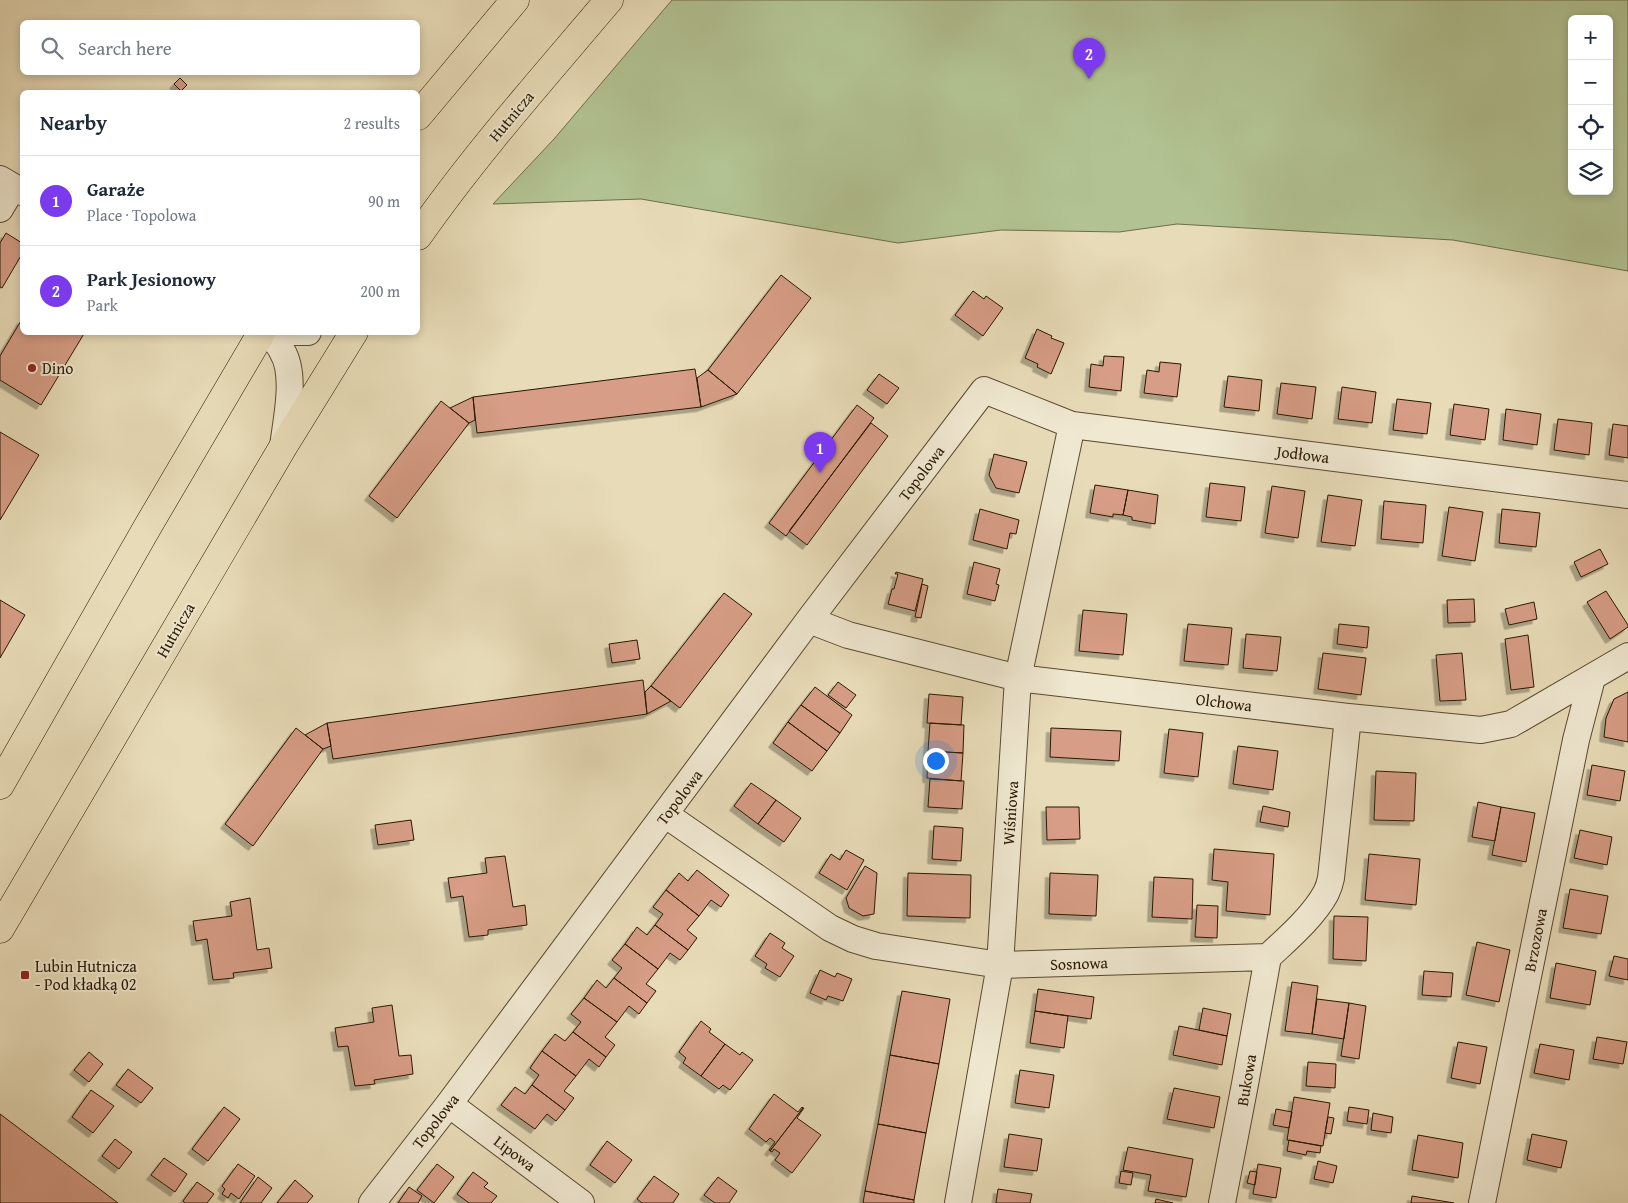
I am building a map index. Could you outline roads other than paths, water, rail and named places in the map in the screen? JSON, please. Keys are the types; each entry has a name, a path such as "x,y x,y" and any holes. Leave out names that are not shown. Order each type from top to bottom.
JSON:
{"main road":[{"path":"420,114 514,0"},
{"name":"Hutnicza","path":"420,233 448,193 609,0"},
{"path":"0,785 148,526 260,335"},
{"name":"Hutnicza","path":"0,929 283,447 352,335"}],"street":[{"path":"0,209 12,186"},
{"path":"270,335 283,351 288,368 289,399 283,447"},
{"name":"Jodłowa","path":"984,390 1072,425 1628,495"},
{"name":"Topolowa","path":"372,1203 449,1104 610,886 666,815 809,620 984,390"},
{"name":"Wiśniowa","path":"958,1203 1000,965 1018,678 1072,425"},
{"name":"Olchowa","path":"809,620 848,635 1018,678 1348,717 1481,730 1511,724 1628,656"},
{"name":"Brzozowa","path":"1482,1203 1576,740 1592,678"},
{"path":"1268,957 1314,910 1326,893 1331,878 1348,717"},
{"name":"Sosnowa","path":"666,815 830,928 853,939 876,946 1000,965 1268,957"},
{"name":"Bukowa","path":"1222,1203 1268,957"},
{"name":"Lipowa","path":"449,1104 581,1203"}],"place":[{"name":"Park Jesionowy","path":"1089,79"},
{"name":"Dino","path":"32,368"},
{"name":"Garaże","path":"820,473"},
{"name":"Lubin Hutnicza - Pod kładką 02","path":"25,975"}]}
